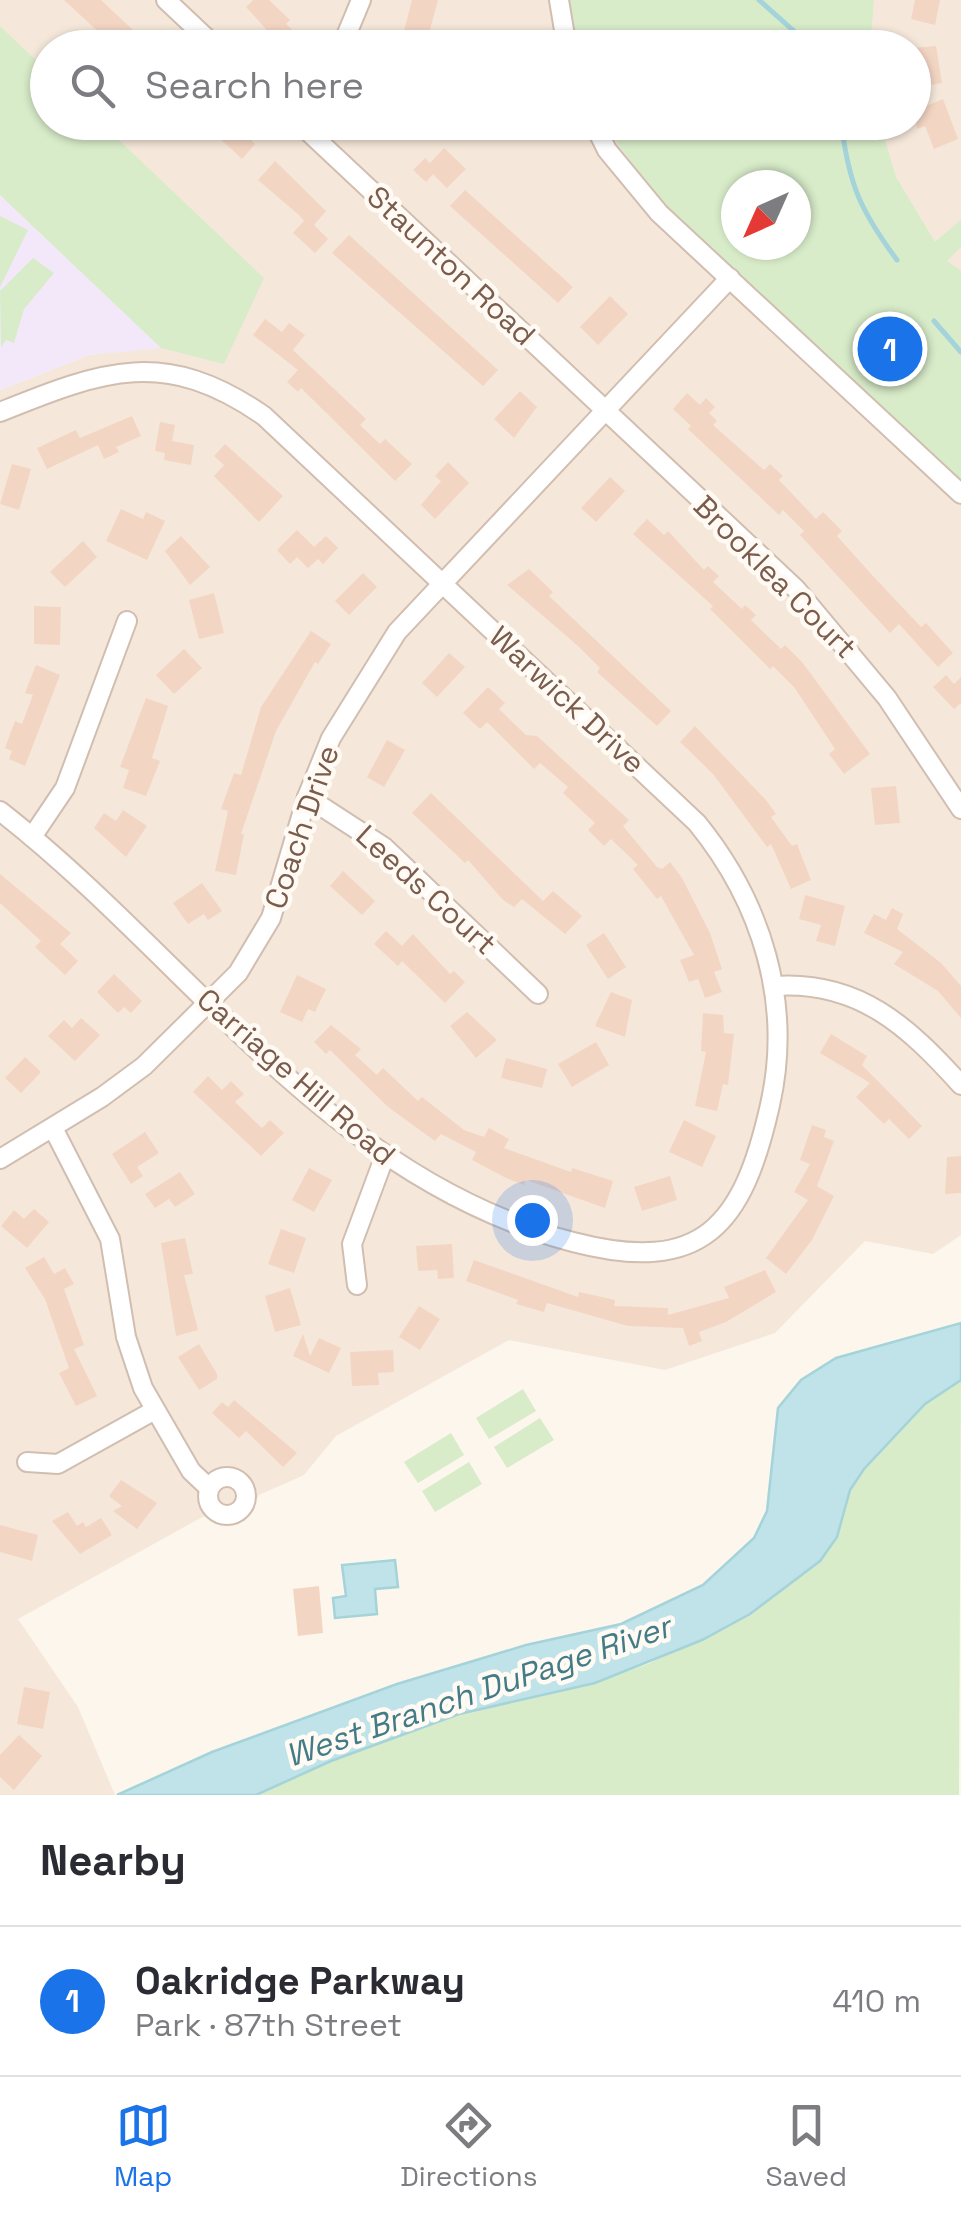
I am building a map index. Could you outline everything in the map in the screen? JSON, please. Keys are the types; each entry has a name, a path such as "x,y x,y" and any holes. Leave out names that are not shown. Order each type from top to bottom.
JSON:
{"street":[{"path":"166,0 198,30"},
{"path":"348,30 361,0"},
{"path":"559,0 564,30"},
{"name":"Staunton Road","path":"317,140 604,410"},
{"path":"603,140 644,197 961,494"},
{"name":"Coach Drive","path":"0,1159 144,1066 238,973 271,918 307,797 332,738 369,672 442,583 730,278"},
{"name":"Warwick Drive","path":"0,412 71,384 116,372 158,371 200,379 229,392 264,416 697,823 728,865 753,912 774,986 776,1074 746,1187 727,1217 706,1235 680,1247 642,1253"},
{"name":"Brooklea Court","path":"604,410 796,589 831,628 887,698 961,809"},
{"path":"32,837 65,788 127,621"},
{"name":"Leeds Court","path":"307,797 384,847 538,994"},
{"name":"Carriage Hill Road","path":"0,811 384,1158 428,1186 500,1220 589,1246 642,1253"},
{"path":"774,986 828,988 864,999 915,1036 961,1085"},
{"path":"53,1128 110,1238 132,1362 191,1471 209,1488"},
{"path":"358,1285 352,1244 384,1158"},
{"path":"27,1462 58,1464 155,1410"}],"shaded area":[{"path":"0,0 961,0 961,1235 933,1254 865,1241 775,1333 665,1370 509,1340 336,1436 304,1475 259,1495 245,1521 224,1525 206,1515 18,1619 78,1707 115,1795 0,1795 0,390 89,355 160,347 0,195"},
{"path":"0,195 161,348 89,355 0,390"}],"green space":[{"path":"566,0 874,0 872,30 572,30"},
{"path":"0,26 30,55 30,140 119,140 264,278 224,364 161,348 0,195"},
{"path":"615,140 885,140 896,177 935,242 961,220 961,247 947,261 961,271 961,484 722,260 811,260 811,170 721,170 721,259 656,198"},
{"path":"0,216 28,230 0,287"},
{"path":"33,258 54,273 24,309 14,343 6,340 1,347 0,291"},
{"path":"961,1380 959,1795 256,1795 331,1760 459,1714 595,1683 650,1663 750,1614 820,1561 837,1537 850,1489 864,1469 925,1404"},
{"path":"523,1389 536,1411 489,1439 476,1418"},
{"path":"540,1418 554,1440 507,1468 494,1447"},
{"path":"451,1433 464,1455 418,1483 404,1462"},
{"path":"469,1462 482,1484 435,1512 422,1491"}],"water":[{"name":"West Branch DuPage River","path":"961,1323 961,1380 925,1404 864,1469 850,1490 837,1537 820,1561 750,1614 702,1640 595,1683 459,1714 331,1761 256,1795 117,1795 212,1752 397,1684 526,1645 621,1624 703,1585 754,1538 767,1511 778,1408 801,1380 836,1358"},
{"path":"395,1560 398,1587 375,1589 377,1614 335,1618 333,1598 346,1596 342,1565"}],"building":[{"path":"64,0 101,0 133,30 96,30"},
{"path":"253,0 269,0 290,20 286,24 293,30 267,30 246,7"},
{"path":"412,0 438,0 430,30 404,30"},
{"path":"915,0 940,0 935,25 911,19"},
{"path":"931,46 936,46 942,83 931,85"},
{"path":"943,99 958,139 934,149 930,140 931,104"},
{"path":"221,140 251,140 255,144 242,159"},
{"path":"444,148 466,169 447,188 433,174 426,182 413,170 425,158 430,163"},
{"path":"275,161 326,211 314,225 328,239 315,253 293,233 304,221 258,180"},
{"path":"465,190 573,287 558,303 450,206"},
{"path":"349,235 498,370 483,386 332,253"},
{"path":"610,296 628,314 598,345 580,327"},
{"path":"265,319 282,332 289,323 305,335 293,350 366,419 360,425 380,444 385,439 412,464 395,481 301,388 298,392 287,382 298,370 253,335"},
{"path":"520,391 537,407 514,438 494,419"},
{"path":"687,393 700,405 706,398 715,407 709,413 717,421 713,425 764,470 770,464 783,476 779,480 816,519 823,512 842,531 837,536 873,576 921,627 926,623 953,653 938,667 899,624 890,633 800,535 804,531 783,510 779,515 688,429 691,426 673,409"},
{"path":"132,416 141,436 116,447 119,452 104,459 98,445 47,469 37,448 76,430 80,438"},
{"path":"160,422 175,425 172,441 194,445 191,465 164,460 165,453 155,451"},
{"path":"225,444 283,496 259,522 214,476 224,465 214,456"},
{"path":"448,462 469,483 435,519 421,505 441,481 435,476"},
{"path":"12,464 31,469 19,510 0,504"},
{"path":"610,477 625,491 596,522 581,508"},
{"path":"121,509 143,519 146,512 165,521 147,560 106,541"},
{"path":"647,519 664,535 668,531 704,570 708,566 719,576 713,582 742,609 745,605 756,615 751,620 781,649 785,645 802,662 870,754 844,774 829,754 835,749 794,687 773,666 770,669 710,609 713,606 633,534"},
{"path":"297,530 314,547 326,536 338,548 323,564 318,559 308,568 297,557 290,564 277,550"},
{"path":"181,536 210,567 190,585 165,551"},
{"path":"83,541 97,557 65,587 50,572"},
{"path":"529,569 553,592 549,596 671,711 657,726 597,672 600,668 578,646 507,585"},
{"path":"363,573 377,587 349,615 335,601"},
{"path":"214,593 224,633 199,639 189,600"},
{"path":"34,606 61,607 60,645 34,644"},
{"path":"311,631 331,644 318,664 315,662 276,731 241,834 236,875 215,871 228,811 221,809 234,773 241,775 261,707"},
{"path":"184,649 202,668 174,694 156,675"},
{"path":"449,653 465,667 437,697 422,683"},
{"path":"36,665 60,675 25,766 9,759 12,751 5,748 15,721 22,724 33,695 25,693"},
{"path":"946,675 954,684 961,677 961,703 954,709 933,687"},
{"path":"488,687 505,703 499,709 526,735 537,736 629,820 623,826 657,867 662,869 670,862 710,933 722,969 714,972 722,992 705,998 698,979 689,982 680,960 694,955 661,896 657,899 633,869 638,865 611,839 604,846 588,830 595,823 563,793 568,787 540,763 534,769 487,722 480,729 463,713"},
{"path":"146,698 168,706 152,758 160,761 146,796 123,788 129,770 120,767"},
{"path":"695,726 766,800 776,814 771,817 792,846 797,844 811,880 791,889 771,844 767,847 713,774 680,742"},
{"path":"387,740 405,750 384,787 367,777"},
{"path":"896,786 900,823 875,825 871,788"},
{"path":"431,793 543,901 553,891 582,916 565,934 522,899 514,907 503,900 468,860 465,863 412,813"},
{"path":"123,810 147,826 126,857 94,828 104,813 116,821"},
{"path":"343,871 375,901 362,915 330,886"},
{"path":"0,874 71,933 60,944 78,961 65,975 35,947 41,941 0,903"},
{"path":"202,883 222,911 208,920 204,914 188,924 173,903"},
{"path":"805,895 845,906 835,946 816,941 821,925 799,919"},
{"path":"892,908 903,914 897,929 941,963 961,986 961,1018 938,991 894,964 903,952 864,933 874,914 886,920"},
{"path":"386,931 402,946 413,934 450,974 454,971 465,982 445,1003 402,961 398,966 374,944"},
{"path":"604,933 626,967 608,979 586,945"},
{"path":"114,974 142,1001 131,1013 124,1007 118,1013 97,992"},
{"path":"297,975 326,989 315,1012 308,1009 302,1022 280,1012"},
{"path":"611,992 632,1000 625,1037 595,1026"},
{"path":"467,1012 497,1040 476,1058 450,1026"},
{"path":"703,1013 723,1015 724,1033 734,1034 728,1085 723,1084 717,1111 695,1106 706,1052 701,1051"},
{"path":"81,1018 100,1035 75,1061 48,1036 64,1020 72,1028"},
{"path":"331,1025 361,1049 355,1055 377,1075 383,1068 418,1101 422,1097 464,1130 484,1137 489,1128 509,1139 504,1148 571,1172 572,1168 613,1181 605,1208 526,1180 524,1185 506,1178 472,1160 476,1152 441,1134 435,1141 388,1107 330,1050 326,1054 314,1042"},
{"path":"831,1034 867,1056 862,1065 922,1126 909,1139 889,1119 884,1124 856,1097 870,1083 820,1053"},
{"path":"596,1042 609,1065 572,1087 558,1064"},
{"path":"25,1057 41,1072 21,1093 5,1078"},
{"path":"506,1058 547,1069 542,1088 501,1078"},
{"path":"208,1076 222,1090 231,1081 244,1094 235,1102 262,1128 270,1120 284,1133 261,1156 193,1092"},
{"path":"684,1120 716,1136 702,1167 669,1152"},
{"path":"812,1125 826,1130 824,1137 834,1141 817,1186 834,1196 812,1240 786,1274 766,1258 808,1200 794,1192 810,1164 800,1160"},
{"path":"145,1132 159,1153 137,1167 143,1176 131,1184 112,1154"},
{"path":"961,1156 961,1193 945,1194 947,1157"},
{"path":"309,1168 332,1180 314,1212 292,1200"},
{"path":"180,1172 195,1194 175,1207 169,1199 155,1208 145,1194"},
{"path":"670,1176 677,1200 642,1211 634,1187"},
{"path":"34,1209 49,1222 27,1248 1,1226 14,1210 24,1219"},
{"path":"281,1229 306,1238 294,1273 268,1264"},
{"path":"185,1238 193,1274 184,1275 198,1330 176,1336 161,1243"},
{"path":"452,1244 454,1278 438,1279 437,1270 418,1271 416,1246"},
{"path":"44,1257 54,1274 65,1268 74,1284 64,1289 84,1345 74,1349 97,1396 76,1406 59,1373 69,1368 45,1299 25,1268"},
{"path":"474,1260 578,1297 579,1292 615,1300 614,1306 668,1308 668,1315 729,1298 724,1287 765,1270 776,1292 726,1322 699,1332 702,1341 689,1346 683,1328 628,1326 547,1303 544,1312 516,1304 518,1300 466,1281"},
{"path":"290,1288 301,1325 275,1332 265,1296"},
{"path":"419,1306 440,1319 420,1350 399,1337"},
{"path":"303,1334 310,1356 319,1338 341,1348 329,1373 293,1356"},
{"path":"199,1344 217,1379 199,1390 178,1357"},
{"path":"393,1350 394,1372 378,1373 379,1385 352,1386 350,1352"},
{"path":"234,1400 297,1453 283,1467 246,1431 239,1438 212,1413 222,1402 228,1407"},
{"path":"121,1480 157,1503 137,1529 113,1511 122,1506 109,1496"},
{"path":"68,1512 77,1526 83,1522 86,1527 101,1518 112,1535 80,1554 52,1521"},
{"path":"0,1525 38,1535 32,1561 0,1552"},
{"path":"319,1586 323,1633 298,1636 293,1589"},
{"path":"24,1687 50,1692 43,1729 17,1724"},
{"path":"19,1735 42,1756 14,1790 0,1777 0,1755"}],"waterway":[{"path":"759,0 793,30"},
{"path":"844,140 858,196 897,260"},
{"path":"934,321 961,352"}],"place":[{"name":"Oakridge Parkway","path":"890,349"}]}
